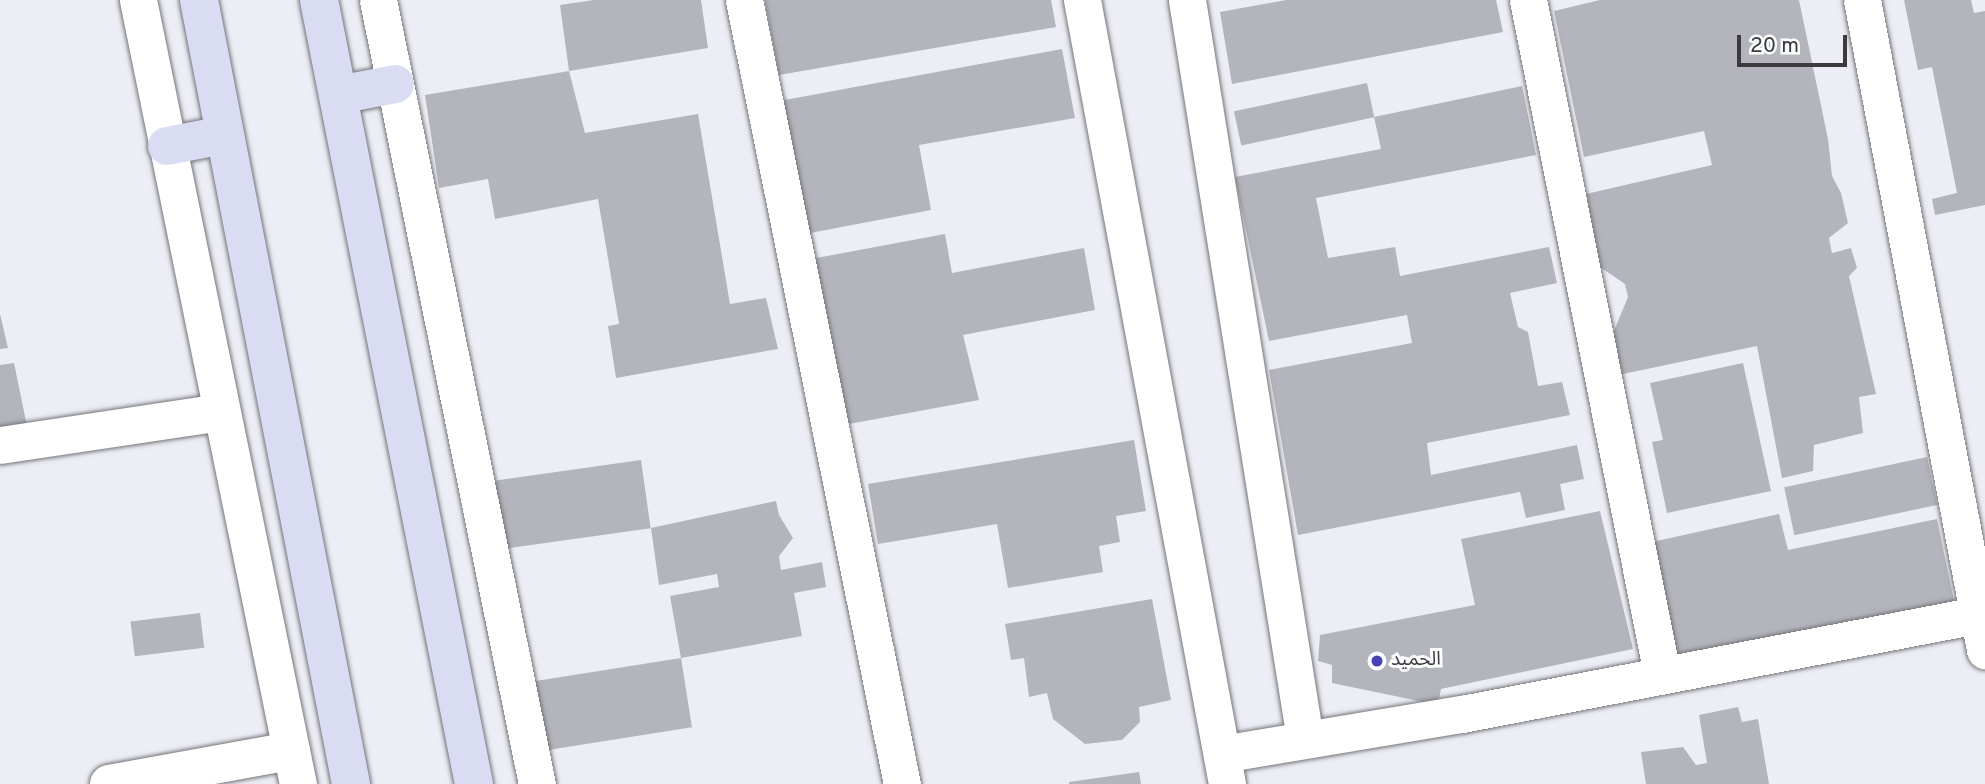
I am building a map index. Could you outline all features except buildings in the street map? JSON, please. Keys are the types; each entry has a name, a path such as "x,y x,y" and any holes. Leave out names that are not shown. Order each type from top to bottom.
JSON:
{"main road":[{"path":"199,0 351,784"},
{"path":"319,0 474,784"},
{"path":"338,95 395,84"},
{"path":"167,146 224,135"}],"street":[{"path":"109,784 294,767 138,0"},
{"path":"378,0 537,784"},
{"path":"744,0 902,784"},
{"path":"1082,0 1224,769 1305,739 1462,714 1978,615"},
{"path":"1187,0 1305,739"},
{"path":"1528,0 1662,674"},
{"path":"1862,0 1974,541 1978,615 1985,650"},
{"path":"0,445 222,412"}],"place":[{"name":"الحميد","path":"1377,661"}]}
